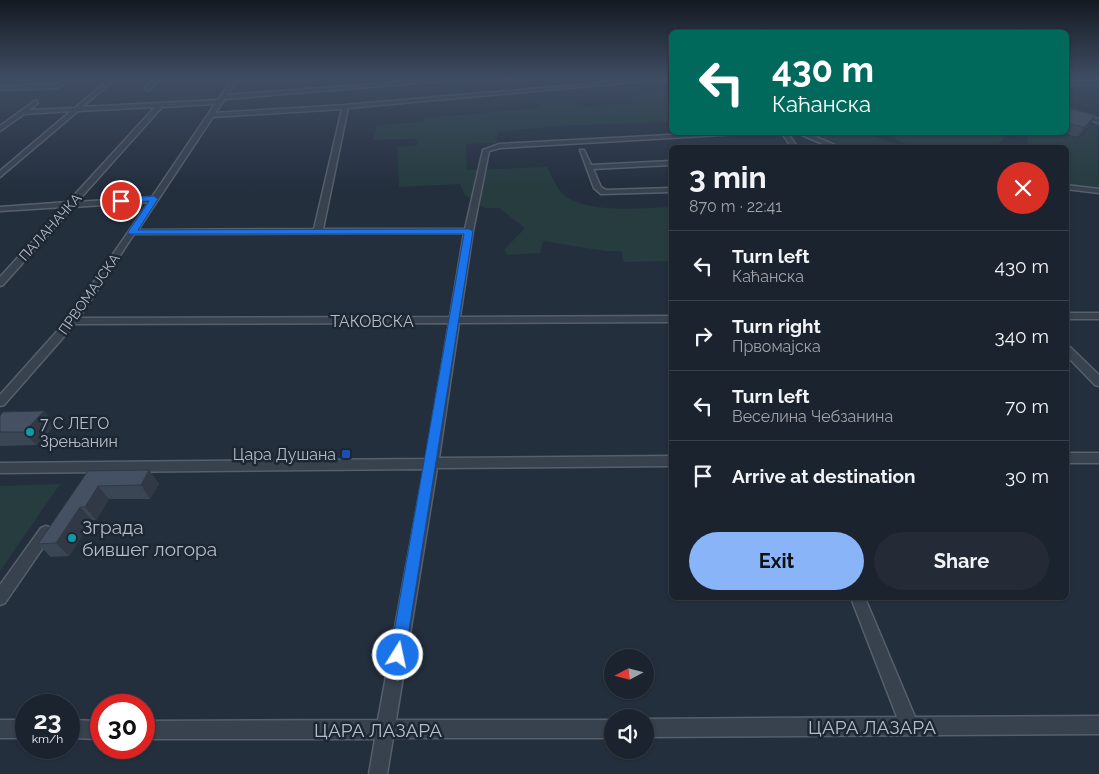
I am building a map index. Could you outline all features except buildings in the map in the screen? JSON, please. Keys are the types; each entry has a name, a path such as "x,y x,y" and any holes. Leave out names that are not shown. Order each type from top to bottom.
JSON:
{"street":[{"path":"0,130 20,115"},
{"path":"0,175 70,115"},
{"name":"ПАЛАНАЧКА","path":"0,282 151,115"},
{"name":"ПРВОМАЈСКА","path":"0,402 72,321 211,115"},
{"path":"318,231 343,115"},
{"path":"1081,115 1099,121"},
{"path":"378,774 469,231 486,150 494,147 716,135"},
{"path":"806,135 831,145"},
{"path":"582,151 598,188 604,192 669,190"},
{"path":"589,167 669,164"},
{"path":"1069,187 1099,191"},
{"path":"0,209 154,199"},
{"path":"132,232 469,231"},
{"path":"1069,316 1099,316"},
{"name":"ТАКОВСКА","path":"72,321 669,320"},
{"path":"1069,352 1099,382"},
{"path":"1069,458 1099,458"},
{"path":"0,468 669,461"},
{"path":"81,482 90,468"},
{"path":"0,598 54,521"},
{"path":"859,600 910,727"},
{"name":"ЦАРА ЛАЗАРА","path":"654,728 1099,725"},
{"path":"0,729 15,729"},
{"name":"ЦАРА ЛАЗАРА","path":"155,730 604,729"}],"green space":[{"path":"458,115 669,115 669,122 557,126 498,132 496,143 466,144 467,170 547,167 560,191 569,199 581,204 629,209 669,207 669,261 624,262 621,251 605,251 543,241 540,253 508,255 504,250 525,228 499,208 485,208 465,195 460,184 399,187 397,147 418,145 416,139 373,140 377,125 423,122 424,118"},
{"path":"1097,121 1099,190 1069,185 1069,145 1028,145 1027,135 1063,135 1079,138"},
{"path":"872,135 899,145 842,145 820,136"},
{"path":"891,135 1006,135 998,145 909,145"},
{"path":"61,484 58,487 0,571 0,486"}],"place":[{"name":"7 С ЛЕГО Зрењанин","path":"30,432"},
{"name":"Цара Душана","path":"346,454"},
{"name":"Зграда бившег логора","path":"72,538"}],"route":[{"path":"121,201 154,199 132,232 469,231 398,655"}]}
